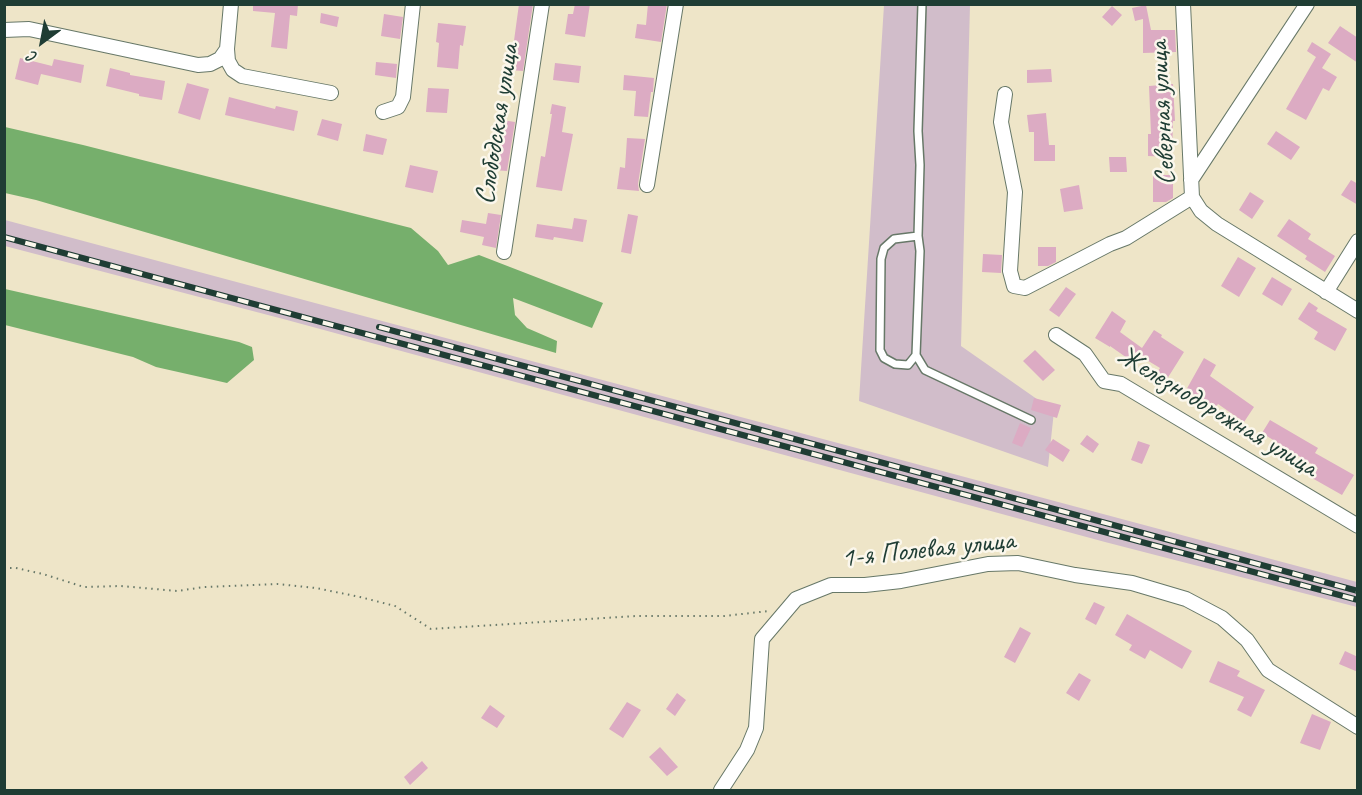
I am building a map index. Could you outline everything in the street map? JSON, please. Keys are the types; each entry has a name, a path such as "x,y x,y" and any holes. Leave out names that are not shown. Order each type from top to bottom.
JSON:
{"street":[{"path":"231,4 227,49 228,61 233,70 242,76 331,93"},
{"path":"383,112 398,106 403,97 413,4"},
{"name":"Слободская улица","path":"504,252 542,4"},
{"path":"646,184 676,4"},
{"name":"Северная улица","path":"1183,4 1192,197 1201,211 1217,224 1358,311"},
{"path":"1191,180 1307,4"},
{"path":"4,30 28,29 198,65 210,64 220,59 227,49"},
{"path":"1005,94 1002,122 1015,192 1010,271 1014,286 1025,288 1126,238 1192,197"},
{"path":"1326,292 1358,241"},
{"name":"Железнодорожная улица","path":"1056,335 1084,354 1104,381 1121,384 1358,526"},
{"name":"1-я Полевая улица","path":"721,790 747,750 756,729 762,639 796,599 831,585 865,585 901,581 988,564 1018,563 1075,575 1132,583 1186,599 1221,618 1247,640 1268,670 1358,727"}],"lane":[{"path":"922,4 918,236 920,251 916,355 925,370 1031,420"},
{"path":"916,355 908,365 895,364 884,358 880,350 881,270 884,248 894,239 918,236"}],"path":[{"path":"4,568 34,572 84,587 121,586 177,591 204,587 277,584 316,588 395,606 430,629 636,616 724,616 787,610"}],"shaded area":[{"path":"884,5 970,5 961,346 1054,411 1048,467 859,401"},
{"path":"5,220 1357,582 1357,607 1105,542 287,320 5,246"}],"green space":[{"path":"5,127 411,228 438,251 448,265 479,255 603,303 592,328 513,298 515,315 527,328 557,341 556,353 36,200 5,193"},
{"path":"5,289 239,342 252,347 254,360 227,383 156,367 133,357 5,325"}],"building":[{"path":"253,4 298,4 297,16 290,15 287,49 271,47 275,13 253,11"},
{"path":"519,4 533,4 523,71 510,70"},
{"path":"575,4 590,4 585,37 565,34 568,14 573,14"},
{"path":"648,4 667,4 661,42 635,38 637,24 646,25"},
{"path":"1146,5 1151,30 1175,30 1176,52 1143,53 1143,19 1135,21 1132,8"},
{"path":"1112,6 1122,15 1112,26 1102,17"},
{"path":"321,13 339,17 337,27 320,23"},
{"path":"384,14 403,17 400,39 381,36"},
{"path":"438,23 466,26 463,46 460,45 458,69 437,67"},
{"path":"1340,26 1358,38 1358,63 1328,43"},
{"path":"1312,42 1331,54 1322,68 1337,77 1329,91 1323,88 1306,120 1286,109 1316,57 1307,51"},
{"path":"20,58 52,66 54,59 84,65 81,83 41,74 38,85 15,79"},
{"path":"376,62 397,64 396,78 375,75"},
{"path":"555,63 581,66 579,83 553,80"},
{"path":"110,68 130,73 130,75 165,81 162,100 106,86"},
{"path":"1051,69 1052,82 1027,83 1027,70"},
{"path":"624,75 654,78 648,117 634,116 636,91 623,90"},
{"path":"187,83 209,89 200,120 178,113"},
{"path":"1173,84 1175,121 1173,121 1172,157 1148,156 1148,134 1151,134 1149,86"},
{"path":"428,88 449,89 447,113 426,112"},
{"path":"229,97 275,109 276,106 298,111 294,131 225,115"},
{"path":"552,104 566,107 562,132 573,134 562,191 536,187 541,156 545,157"},
{"path":"1046,113 1049,145 1055,145 1055,161 1034,161 1034,132 1029,132 1027,115"},
{"path":"322,119 342,124 338,141 317,135"},
{"path":"502,120 515,122 507,171 493,170"},
{"path":"1276,131 1300,147 1291,160 1267,144"},
{"path":"366,134 387,139 383,155 363,151"},
{"path":"627,138 645,139 639,191 617,189 620,167 625,168"},
{"path":"1109,157 1126,157 1127,172 1110,172"},
{"path":"410,165 438,171 433,193 405,187"},
{"path":"1153,175 1173,175 1173,198 1166,202 1153,202"},
{"path":"1351,180 1358,184 1358,205 1341,195"},
{"path":"1079,185 1083,209 1064,212 1060,189"},
{"path":"1250,192 1264,201 1252,219 1239,210"},
{"path":"488,213 501,215 496,248 482,245 484,237 460,232 462,220 486,224"},
{"path":"628,214 638,216 631,254 621,252"},
{"path":"574,218 587,220 583,242 554,237 553,240 535,237 537,224 572,229"},
{"path":"1289,219 1311,234 1308,239 1335,256 1325,272 1305,259 1307,256 1277,236"},
{"path":"1038,247 1056,247 1056,262 1048,266 1038,266"},
{"path":"983,254 1002,255 1001,273 982,272"},
{"path":"1238,257 1256,268 1239,297 1221,286"},
{"path":"1272,277 1292,289 1282,306 1262,294"},
{"path":"1066,287 1076,294 1059,317 1049,310"},
{"path":"1309,302 1318,308 1316,311 1347,329 1335,351 1314,339 1318,332 1298,319"},
{"path":"1112,311 1126,321 1120,332 1142,348 1154,330 1184,352 1167,379 1157,373 1160,368 1135,353 1130,360 1095,338"},
{"path":"1035,350 1055,370 1043,381 1023,361"},
{"path":"1204,358 1216,365 1210,376 1254,407 1244,422 1218,404 1215,408 1198,396 1197,399 1185,392"},
{"path":"1034,398 1061,405 1057,418 1031,410"},
{"path":"1270,420 1318,448 1315,453 1354,475 1342,495 1312,478 1318,468 1262,433"},
{"path":"1020,423 1031,428 1022,447 1012,443"},
{"path":"1087,435 1099,444 1093,453 1080,444"},
{"path":"1053,439 1070,450 1063,462 1045,450"},
{"path":"1138,441 1150,445 1142,464 1131,460"},
{"path":"1094,602 1105,607 1096,625 1085,619"},
{"path":"1127,614 1192,651 1182,669 1150,650 1145,659 1129,650 1132,645 1115,635"},
{"path":"1020,627 1031,633 1015,663 1004,657"},
{"path":"1345,651 1358,657 1358,672 1339,664"},
{"path":"1218,661 1240,671 1237,676 1265,690 1251,717 1237,710 1244,697 1209,682"},
{"path":"1079,673 1091,680 1079,701 1066,693"},
{"path":"677,693 686,700 675,716 666,709"},
{"path":"627,702 641,710 623,738 609,729"},
{"path":"490,705 505,716 497,728 481,718"},
{"path":"1312,714 1331,722 1320,750 1300,743"},
{"path":"660,747 678,767 667,776 649,757"},
{"path":"422,761 428,768 410,785 404,777"}],"railway":[{"path":"4,237 1358,600"},
{"path":"379,327 1358,591"}]}
